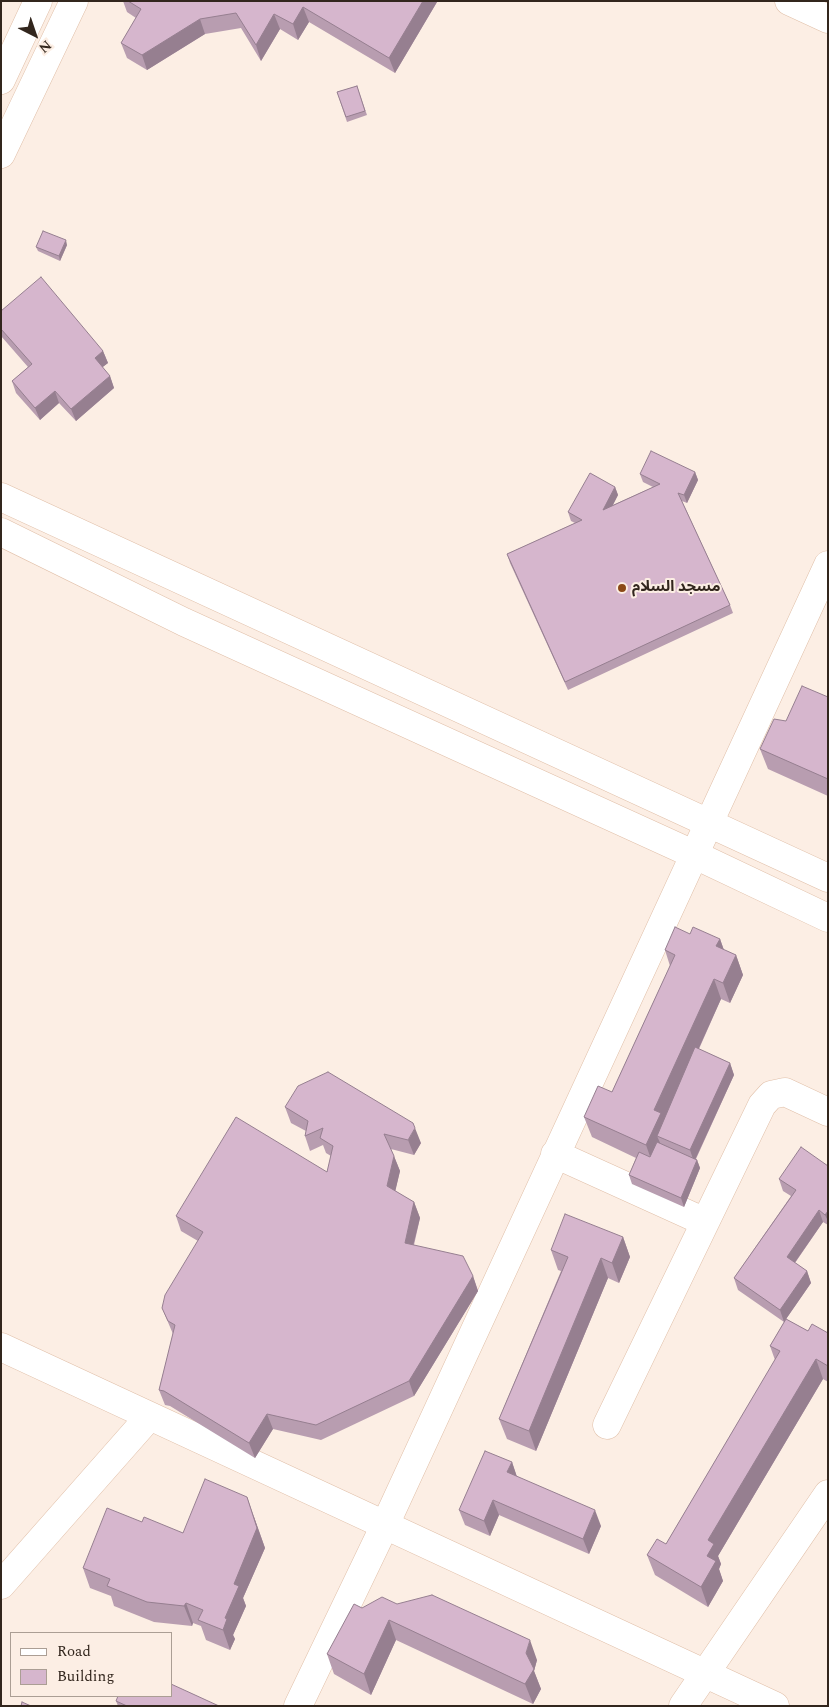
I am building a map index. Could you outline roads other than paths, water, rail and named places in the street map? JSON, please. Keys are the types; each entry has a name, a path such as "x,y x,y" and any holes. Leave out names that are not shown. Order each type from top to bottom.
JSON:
{"street":[{"path":"1,80 38,1"},
{"path":"1,154 74,1"},
{"path":"790,1 828,19"},
{"path":"1,497 828,878"},
{"path":"1,532 184,622 693,854 828,918"},
{"path":"303,1704 693,854 828,565"},
{"path":"607,1425 762,1105 771,1094 785,1092 828,1112"},
{"path":"556,1154 705,1222"},
{"path":"1,1347 775,1706"},
{"path":"1,1585 149,1417"},
{"path":"683,1706 704,1672 828,1494"}],"place":[{"name":"مسجد السلام","path":"622,588"}]}
